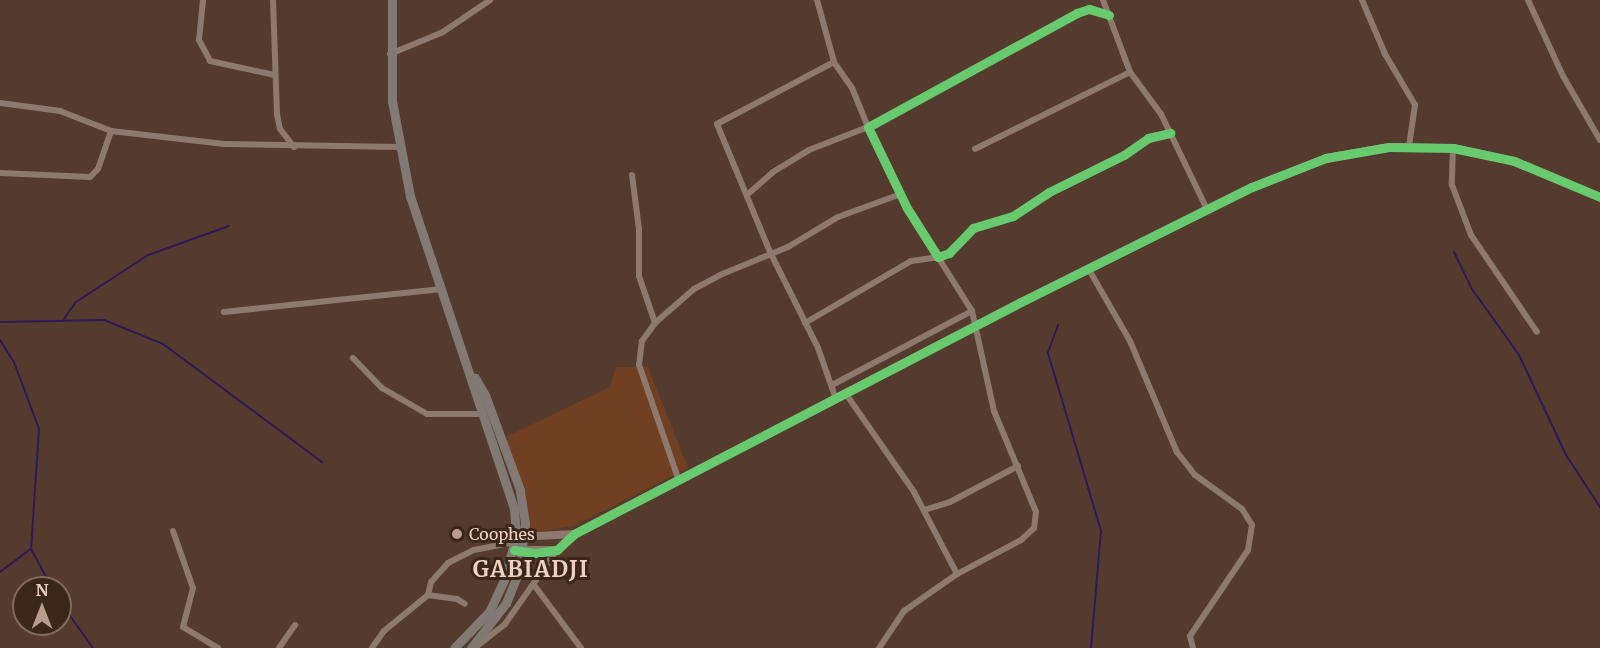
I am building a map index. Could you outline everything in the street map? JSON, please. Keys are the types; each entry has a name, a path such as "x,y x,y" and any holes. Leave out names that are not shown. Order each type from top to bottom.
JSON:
{"main road":[{"path":"392,0 390,54 399,147 410,196 472,375 482,414 511,493 518,543 489,612 454,648"},
{"path":"472,375 485,395 520,490 518,543 506,603 475,647"}],"street":[{"path":"203,0 199,40 210,61 275,75"},
{"path":"273,0 278,123 294,147"},
{"path":"390,54 442,32 490,0"},
{"path":"817,0 834,62 852,88 868,127 930,249 938,257 972,310 978,325 994,411 1036,512 1034,528 1021,540 957,574 904,611 879,648"},
{"path":"1103,0 1130,72 1170,133 1207,209"},
{"path":"1362,0 1385,54 1415,105 1409,146"},
{"path":"1528,0 1563,76 1598,127 1600,140"},
{"path":"748,194 773,172 809,150 868,127 1077,13 1089,9 1109,15"},
{"path":"834,62 717,124 748,194 770,252 806,323 836,399"},
{"path":"975,149 1130,72"},
{"path":"0,103 53,109 111,131 224,144 399,147"},
{"path":"0,173 90,177 98,169 111,131"},
{"path":"806,323 911,261 949,253 973,228 1013,216 1049,192 1124,155 1148,138 1170,133"},
{"path":"468,635 475,647 505,624 557,550 574,534 1088,268 1207,209 1326,158 1409,146 1454,148 1514,161 1600,197"},
{"path":"1454,148 1452,185 1471,235 1537,332"},
{"path":"632,175 639,230 639,276 656,323"},
{"path":"679,481 639,365 642,341 656,323 694,289 770,252 788,247 838,217 901,194"},
{"path":"1088,268 1130,341 1177,452 1195,475 1242,509 1252,525 1248,550 1190,636 1193,648"},
{"path":"224,312 442,289"},
{"path":"832,385 972,310"},
{"path":"353,358 382,388 427,414 482,414"},
{"path":"846,394 924,510 957,574"},
{"path":"924,510 950,502 1018,466"},
{"path":"173,531 193,588 183,627 218,648"},
{"path":"372,648 384,631 428,595 431,582 463,554 574,534"},
{"path":"518,543 557,550"},
{"path":"534,585 581,648"},
{"path":"428,595 457,598 465,604"},
{"path":"279,648 295,625"}],"shaded area":[{"path":"616,367 648,367 688,468 574,526 531,533 506,437 610,387"}],"waterway":[{"path":"64,319 76,302 148,255 229,226"},
{"path":"1454,252 1472,289 1519,355 1566,455 1600,507"},
{"path":"0,322 104,320 163,344 322,462"},
{"path":"1058,325 1048,353 1101,531 1091,648"},
{"path":"0,340 14,362 39,429 31,549 46,576"},
{"path":"0,572 31,549"},
{"path":"72,619 93,648"}],"cycle path":[{"path":"1109,15 1089,9 1077,13 868,127 907,208 938,257 949,253 973,228 1013,216 1049,192 1124,155 1148,138 1170,133"},
{"path":"514,550 535,553 557,550 574,534 1021,302 1252,187 1326,158 1389,147 1453,148 1514,161 1600,197"}],"place":[{"name":"Coophes","path":"457,534"}],"district":[{"name":"GABIADJI","path":"531,570"}]}
